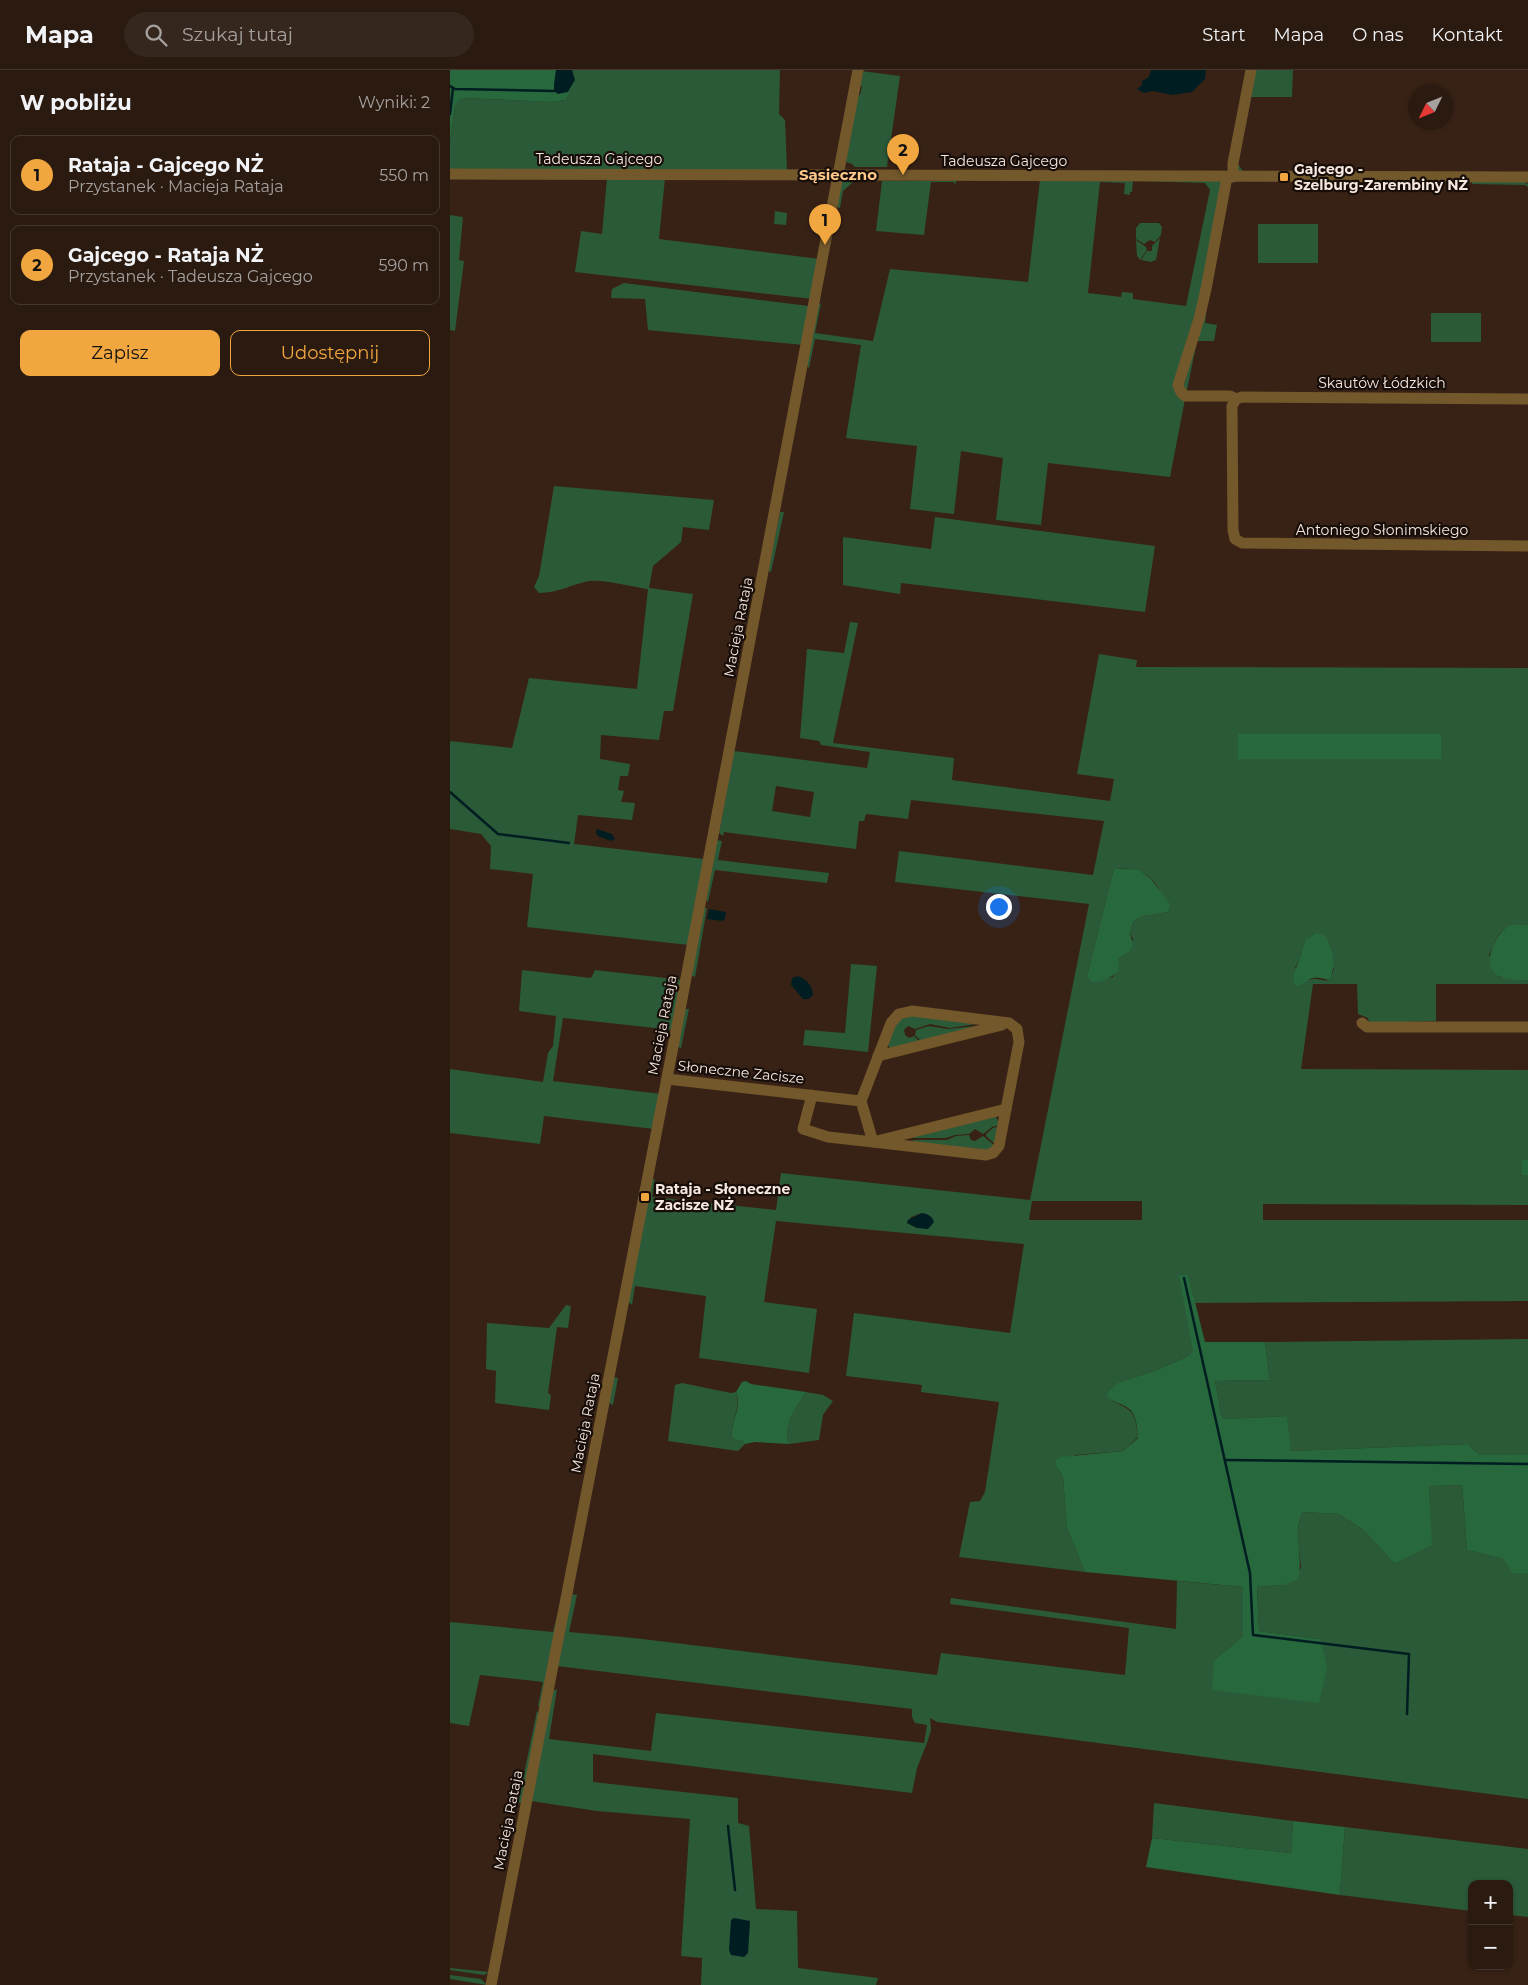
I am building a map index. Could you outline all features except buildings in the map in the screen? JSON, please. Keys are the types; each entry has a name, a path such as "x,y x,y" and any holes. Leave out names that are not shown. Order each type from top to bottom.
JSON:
{"street":[{"name":"Macieja Rataja","path":"491,1985 667,1079 858,70"},
{"path":"1230,177 1252,70"},
{"name":"Tadeusza Gajcego","path":"450,174 1528,177"},
{"name":"Skautów Łódzkich","path":"1230,177 1199,319 1179,382 1180,391 1188,396 1230,396 1236,399 1242,397 1528,399"},
{"name":"Antoniego Słonimskiego","path":"1236,399 1232,406 1233,530 1237,540 1246,544 1528,546"},
{"path":"873,1142 861,1101 892,1021 897,1015 912,1011 1009,1023"},
{"path":"878,1056 1009,1023"},
{"name":"Słoneczne Zacisze","path":"812,1095 802,1129 828,1137 990,1155 999,1146 1019,1039 1017,1030 1009,1023"},
{"path":"1362,1023 1367,1027 1528,1027"},
{"name":"Słoneczne Zacisze","path":"667,1079 861,1101"},
{"name":"Słoneczne Zacisze","path":"873,1142 1006,1109"}],"green space":[{"path":"450,70 573,70 575,82 566,100 552,102 463,98 458,100 455,106 450,144"},
{"path":"573,70 780,70 779,114 785,120 787,170 450,171 450,144 457,100 463,98 552,102 566,100 575,82"},
{"path":"1254,70 1293,70 1292,97 1251,97 1238,164 1245,174 1239,171 1237,166"},
{"path":"861,71 900,76 887,167 855,167 846,162 856,95 860,95 862,87 858,84"},
{"path":"607,178 665,178 659,239 820,259 813,299 575,272 581,231 602,234"},
{"path":"1040,180 1133,180 1130,195 1124,194 1125,183 1100,182 1088,293 1121,297 1122,292 1133,293 1133,299 1186,306 1210,190 1205,183 1141,181 1222,181 1197,315 1176,375 1185,399 1170,477 1048,463 1041,525 996,520 1003,458 961,451 954,514 910,509 917,446 846,438 861,345 815,339 809,368 807,366 818,305 821,303 815,333 873,341 890,269 1028,282"},
{"path":"842,181 882,181 853,182 843,191 840,208 835,206"},
{"path":"882,181 956,181 956,184 953,182 931,182 924,235 876,231"},
{"path":"1426,181 1429,189 1426,185 1383,184 1385,182"},
{"path":"1472,182 1524,182 1528,184 1528,187 1525,185 1472,184"},
{"path":"775,211 787,213 786,225 774,224"},
{"path":"450,215 463,217 459,260 464,261 455,331 450,330"},
{"path":"1140,223 1159,223 1162,227 1161,235 1155,242 1150,240 1144,244 1136,239 1136,228"},
{"path":"1258,224 1318,224 1318,263 1258,263"},
{"path":"1160,238 1156,260 1151,262 1141,260 1147,251 1152,251 1152,246"},
{"path":"1136,240 1146,247 1147,250 1140,260 1137,256"},
{"path":"624,283 809,306 804,345 648,330 645,299 611,298 612,289"},
{"path":"1203,312 1206,312 1205,323 1217,325 1214,341 1197,341 1187,390 1191,395 1183,388"},
{"path":"1431,313 1481,313 1481,342 1431,342"},
{"path":"554,486 714,500 709,530 683,527 681,542 653,566 649,588 693,594 673,711 664,711 659,740 601,735 600,759 630,764 628,776 620,776 618,790 624,791 621,802 635,803 632,820 578,815 574,844 704,859 689,945 527,927 533,874 490,869 491,846 481,834 450,829 450,741 512,748 529,678 637,689 648,589 594,581 583,582 546,593 539,593 534,587 539,576"},
{"path":"780,512 784,512 771,572 768,571"},
{"path":"935,517 1155,546 1145,612 901,583 900,594 843,585 843,537 931,549"},
{"path":"850,622 858,623 833,743 954,758 952,780 1110,801 1114,779 1077,774 1099,654 1137,660 1136,667 1528,668 1528,924 1512,926 1502,931 1489,955 1500,977 1528,981 1528,984 1436,984 1436,1021 1369,1023 1368,1018 1358,1014 1357,984 1313,984 1301,1069 1528,1070 1528,1160 1522,1160 1522,1174 1528,1175 1528,1205 1263,1204 1263,1220 1528,1220 1528,1301 1195,1303 1188,1274 1180,1275 1194,1351 1190,1355 1157,1370 1119,1382 1112,1401 1130,1410 1135,1418 1138,1437 1123,1451 1075,1455 1056,1466 1063,1477 1067,1529 1085,1572 959,1557 970,1502 980,1501 985,1492 999,1402 921,1392 922,1385 846,1376 854,1313 1010,1333 1024,1244 776,1221 764,1302 817,1309 809,1373 699,1358 706,1296 635,1286 632,1305 627,1301 648,1201 650,1201 651,1180 655,1179 652,1197 776,1210 781,1173 1030,1200 1089,904 895,882 899,851 1093,875 1104,821 911,800 908,819 866,814 864,821 859,821 856,849 724,832 723,836 719,833 734,751 867,768 870,752 821,745 819,741 800,738 807,649 844,653","holes":["1238,734 1441,734 1441,759 1238,759","776,786 814,792 810,817 772,811","1114,868 1144,874 1156,884 1168,912 1140,917 1133,922 1130,933 1133,939 1129,952 1118,959 1113,977 1090,981 1087,976","1305,941 1334,969 1330,980 1309,980 1295,968 1300,959","1032,1201 1142,1201 1142,1220 1029,1220","922,1213 917,1228 907,1223 911,1217"]},
{"path":"1238,734 1441,734 1441,759 1238,759"},
{"path":"716,840 722,841 718,860 829,873 827,883 715,870 708,902 705,899"},
{"path":"1114,868 1139,870 1151,879 1170,904 1168,912 1140,917 1133,922 1130,933 1133,945 1129,952 1118,959 1119,970 1106,980 1094,982 1090,981 1087,976"},
{"path":"703,908 707,908 695,977 690,975"},
{"path":"1528,924 1528,981 1501,977 1494,973 1490,959 1498,936 1509,926"},
{"path":"1316,933 1325,936 1332,952 1333,969 1330,980 1314,978 1296,986 1294,975 1305,941"},
{"path":"851,964 877,966 868,1052 803,1045 805,1030 845,1033"},
{"path":"522,970 591,978 595,970 683,980 674,1030 563,1018 553,1081 661,1094 654,1129 544,1116 540,1144 450,1133 450,1069 543,1082 548,1053 553,1046 556,1016 519,1011"},
{"path":"689,1009 681,1048 678,1047 683,1011"},
{"path":"905,1015 976,1024 950,1028 930,1024 915,1029 908,1026 904,1030 905,1035 909,1038 914,1036 920,1042 890,1048 888,1045 894,1024"},
{"path":"929,1026 948,1029 976,1026 977,1028 922,1042 915,1035 916,1030"},
{"path":"996,1117 1000,1125 992,1127 983,1134 975,1129 969,1134 946,1138 914,1138 912,1136"},
{"path":"1000,1126 996,1145 986,1134 993,1128"},
{"path":"969,1135 971,1140 975,1141 983,1136 995,1146 992,1150 913,1143 913,1140 947,1140 956,1136"},
{"path":"1522,1160 1528,1160 1528,1175 1522,1175"},
{"path":"1188,1274 1205,1342 1265,1342 1270,1380 1215,1381 1224,1419 1287,1416 1291,1451 1468,1444 1479,1455 1528,1455 1528,1574 1513,1573 1503,1559 1467,1550 1462,1485 1429,1486 1432,1545 1395,1564 1363,1530 1339,1514 1303,1512 1298,1527 1300,1562 1298,1579 1284,1585 1257,1587 1259,1631 1320,1639 1327,1667 1319,1703 1212,1690 1214,1660 1243,1636 1243,1587 1085,1572 1067,1529 1063,1477 1056,1466 1056,1460 1061,1457 1123,1451 1138,1438 1136,1422 1131,1411 1107,1396 1109,1391 1119,1382 1157,1370 1190,1355 1193,1351 1179,1275"},
{"path":"566,1305 571,1306 568,1328 557,1327 548,1393 551,1395 549,1410 495,1403 496,1371 486,1369 487,1323 549,1328"},
{"path":"1528,1339 1528,1455 1479,1455 1468,1444 1291,1451 1286,1416 1224,1419 1215,1381 1270,1380 1265,1342"},
{"path":"612,1377 618,1378 613,1405 609,1403"},
{"path":"746,1381 751,1384 806,1392 789,1424 787,1437 789,1444 755,1442 745,1444 743,1441 735,1440 732,1437 738,1404 736,1392 742,1382"},
{"path":"682,1383 731,1393 736,1392 738,1404 732,1437 735,1440 743,1441 745,1444 738,1451 668,1441 675,1385"},
{"path":"806,1392 823,1395 833,1401 823,1415 819,1440 789,1444 787,1431 789,1424"},
{"path":"1462,1485 1467,1550 1503,1559 1513,1572 1528,1574 1528,1799 937,1722 930,1718 931,1730 917,1768 912,1793 593,1754 593,1782 738,1798 738,1823 749,1826 756,1909 797,1911 798,1968 878,1978 876,1985 701,1985 702,1958 681,1956 690,1819 597,1811 531,1801 551,1692 557,1689 549,1739 651,1751 656,1713 924,1743 927,1725 915,1723 912,1717 912,1709 557,1666 572,1594 577,1595 569,1632 634,1638 937,1675 941,1653 1125,1675 1129,1628 950,1604 951,1598 1176,1629 1177,1581 1243,1587 1243,1636 1214,1660 1320,1639 1259,1631 1257,1587 1284,1585 1301,1568 1298,1532 1303,1512 1339,1514 1363,1530 1395,1564 1431,1545 1429,1486"},
{"path":"557,1616 540,1707 538,1706 543,1682 480,1675 469,1726 450,1723 450,1622 553,1632"},
{"path":"537,1711 540,1714 524,1803 518,1803"},
{"path":"1154,1803 1293,1821 1291,1853 1152,1838"},
{"path":"1293,1821 1345,1827 1340,1895 1146,1867 1152,1838 1291,1853"},
{"path":"1345,1827 1528,1849 1528,1917 1513,1915 1513,1880 1468,1880 1468,1911 1340,1895"},
{"path":"450,1968 489,1972 484,1975 450,1970"},
{"path":"450,1975 481,1979 487,1985 450,1979"}],"water":[{"path":"556,70 572,70 575,80 568,92 558,94 554,91"},
{"path":"1151,70 1206,70 1205,79 1192,92 1172,95 1153,91 1144,93 1137,89 1142,85 1142,81 1149,77"},
{"path":"597,829 612,834 615,839 611,841 598,836 596,833"},
{"path":"709,909 726,912 725,919 722,921 707,919"},
{"path":"798,976 804,979 812,989 813,995 809,999 803,999 791,985 792,978"},
{"path":"922,1213 932,1218 934,1222 928,1229 917,1228 907,1223 908,1220"},
{"path":"734,1918 750,1921 748,1953 744,1957 731,1955 729,1950 731,1920"}],"waterway":[{"path":"450,86 455,89 554,91"},
{"path":"450,114 453,88"},
{"path":"450,792 498,834 569,843"},
{"path":"1184,1278 1250,1573 1253,1635 1409,1654 1407,1714"},
{"path":"1225,1460 1528,1464"},
{"path":"728,1826 735,1890"}],"place":[{"name":"Gajcego - Rataja NŻ","path":"903,175"},
{"name":"Gajcego - Szelburg-Zarembiny NŻ","path":"1284,177"},
{"name":"Rataja - Gajcego NŻ","path":"825,245"},
{"name":"Rataja - Słoneczne Zacisze NŻ","path":"645,1197"}],"district":[{"name":"Sąsieczno","path":"838,174"}]}
